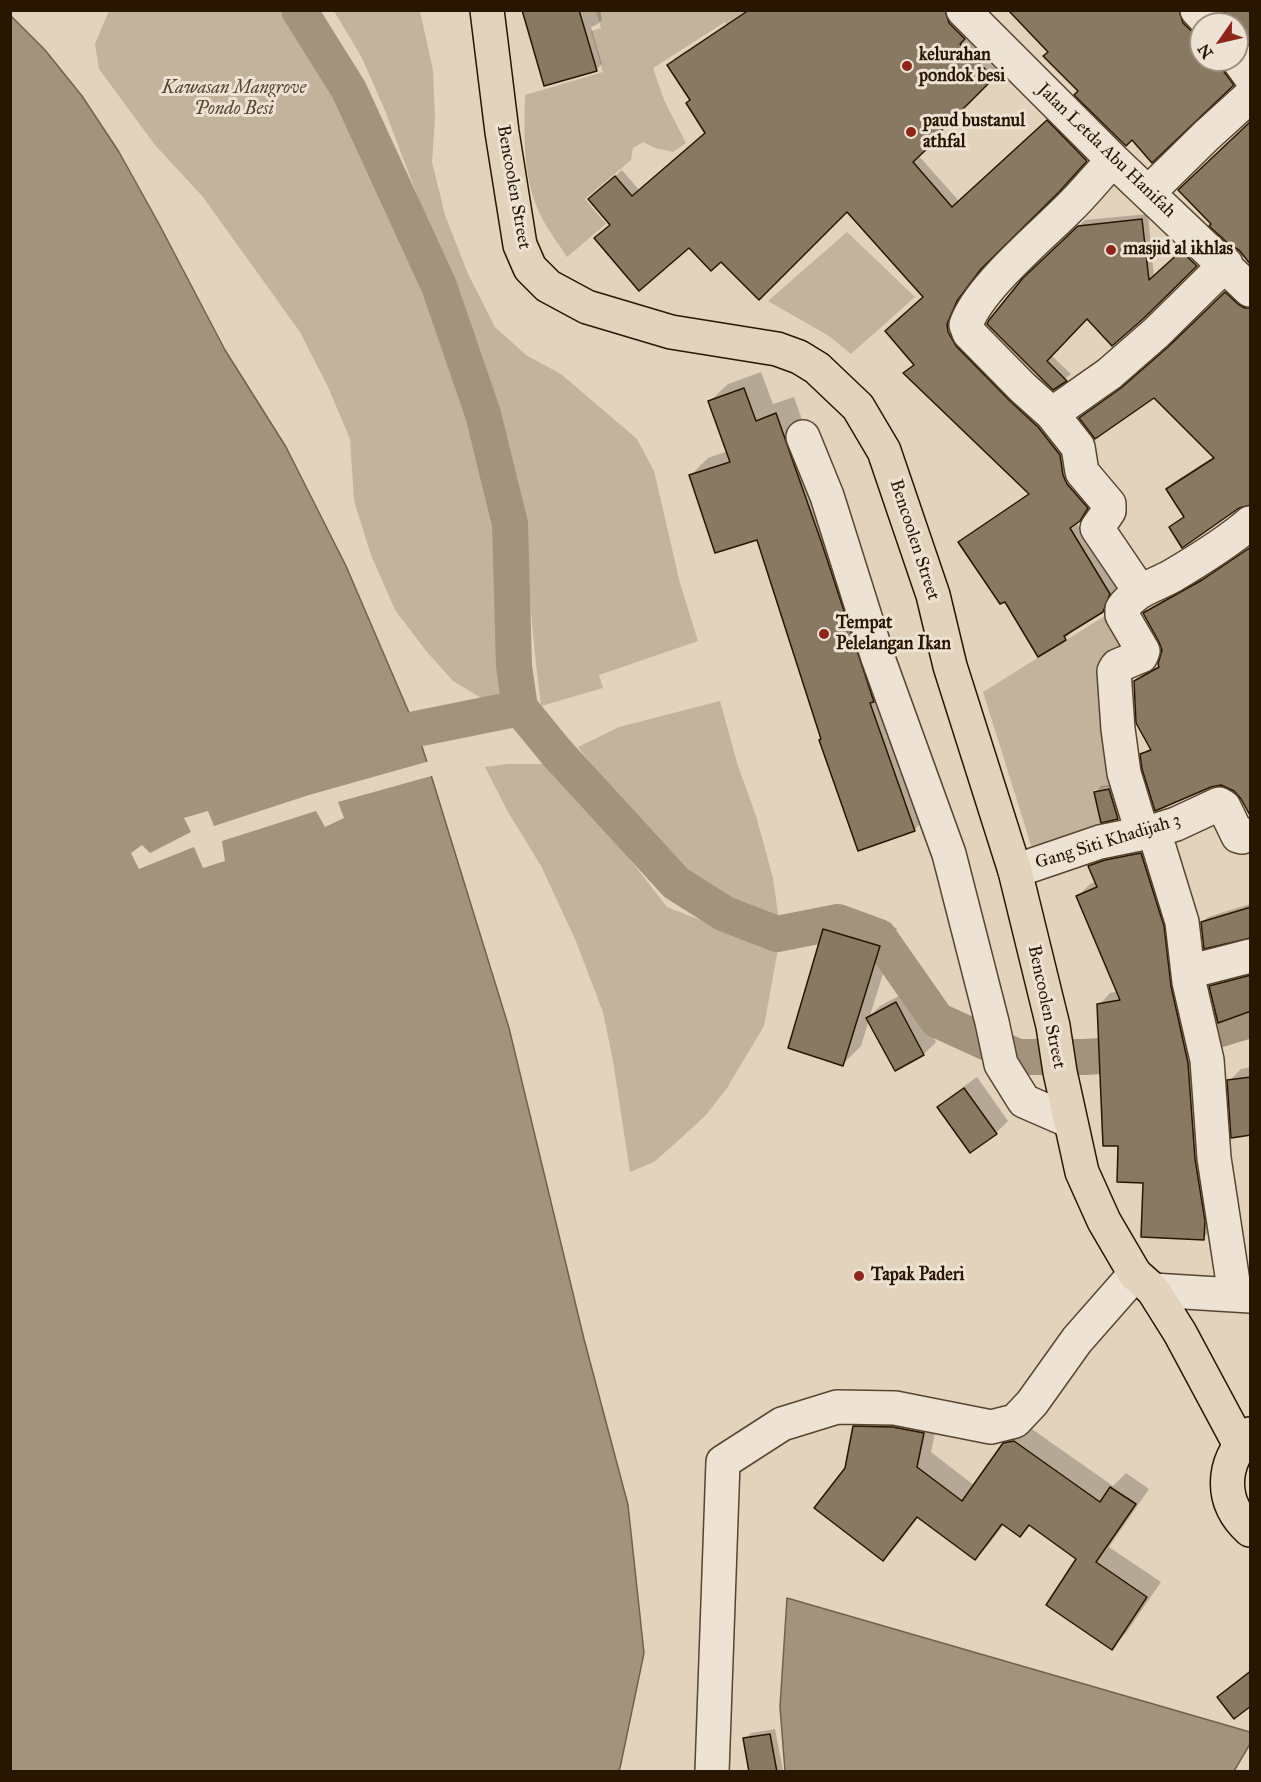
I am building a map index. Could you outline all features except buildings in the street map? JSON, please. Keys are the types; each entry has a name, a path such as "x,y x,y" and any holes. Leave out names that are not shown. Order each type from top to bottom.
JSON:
{"main road":[{"name":"Bencoolen Street","path":"487,10 502,132 520,245 530,268 548,286 588,307 671,332 777,349 799,357 817,368 858,406 884,451 933,595 950,666 1015,871 1053,1026 1060,1072 1082,1173 1104,1221 1180,1333 1245,1440"},
{"path":"1245,1440 1230,1463 1227,1483 1231,1503 1241,1521 1251,1530"}],"street":[{"name":"Jalan Letda Abu Hanifah","path":"978,16 1113,160 1251,290"},
{"path":"1148,193 1251,96"},
{"path":"1113,160 1069,209 996,280 969,316 966,325 969,333 1052,414 1078,447 1082,472 1109,504 1109,512 1097,528 1139,590"},
{"path":"1052,414 1109,374 1226,264"},
{"path":"803,437 827,496 878,658 949,854 1001,1064 1024,1101 1070,1121"},
{"path":"712,1772 723,1462 782,1424 837,1407 895,1408 991,1427 1015,1421 1032,1402 1077,1340 1144,1282 1243,1296 1214,1158 1201,1034 1188,972 1182,922 1124,772 1114,673 1117,666 1143,654 1143,649 1121,612 1123,607 1139,590 1170,576 1251,523"},
{"name":"Gang Siti Khadijah 3","path":"1015,871 1100,842 1176,824 1219,804 1224,807 1238,836 1251,835"},
{"path":"1188,972 1251,956"}],"green space":[{"name":"Kawasan Mangrove Pondo Besi","path":"111,10 279,11 291,24 351,123 435,304 463,376 480,436 497,517 502,569 503,617 499,650 508,701 488,702 453,681 395,610 371,555 354,501 350,439 328,387 300,332 203,197 155,145 99,69 95,44"},
{"path":"334,11 420,11 433,70 435,119 432,162 445,215 468,274 495,327 526,355 561,374 637,439 654,471 680,583 698,641 599,675 603,688 541,706 519,485 500,414 384,108 362,58"},
{"path":"596,11 759,11 748,58 725,22 653,68 664,100 686,143 673,152 655,148 643,142 633,148 631,160 585,199 606,224 567,257 544,222 528,176 525,144 525,95 603,72 591,31 601,28"},
{"path":"847,232 915,297 851,354 829,336 768,301"},
{"path":"1119,607 1142,650 1113,666 1126,783 1094,790 1102,829 1035,858 983,692"},
{"path":"720,701 773,878 779,921 750,914 721,900 693,879 640,826 578,747 619,727"},
{"path":"508,764 544,764 618,844 667,907 703,921 779,944 764,1026 727,1088 706,1115 654,1162 630,1172 603,1012 575,939 541,866 508,812 485,767"}],"shaded area":[{"path":"10,15 45,50 82,96 119,152 225,350 286,447 346,566 416,729 509,1028 584,1339 628,1505 644,1653 618,1771 11,1771"},
{"path":"787,1598 1250,1732 1250,1744 1234,1771 785,1771 780,1707"}],"pier":[{"path":"430,761 435,775 338,802 344,818 325,827 316,811 222,841 225,861 203,868 194,847 139,869 131,853 142,845 150,853 191,832 184,818 208,811 214,826 309,795"}],"waterway":[{"path":"299,10 349,90 439,286 483,414 510,524 514,666 520,708"},
{"path":"416,729 520,708 556,752 676,883 725,914 777,934 838,922 879,937 937,1020 1018,1057 1085,1057 1128,1054 1250,1020"}],"place":[{"name":"kelurahan pondok besi","path":"907,66"},
{"name":"paud bustanul athfal","path":"911,132"},
{"name":"masjid al ikhlas","path":"1111,250"},
{"name":"Tempat Pelelangan Ikan","path":"824,634"},
{"name":"Tapak Paderi","path":"859,1276"}]}
